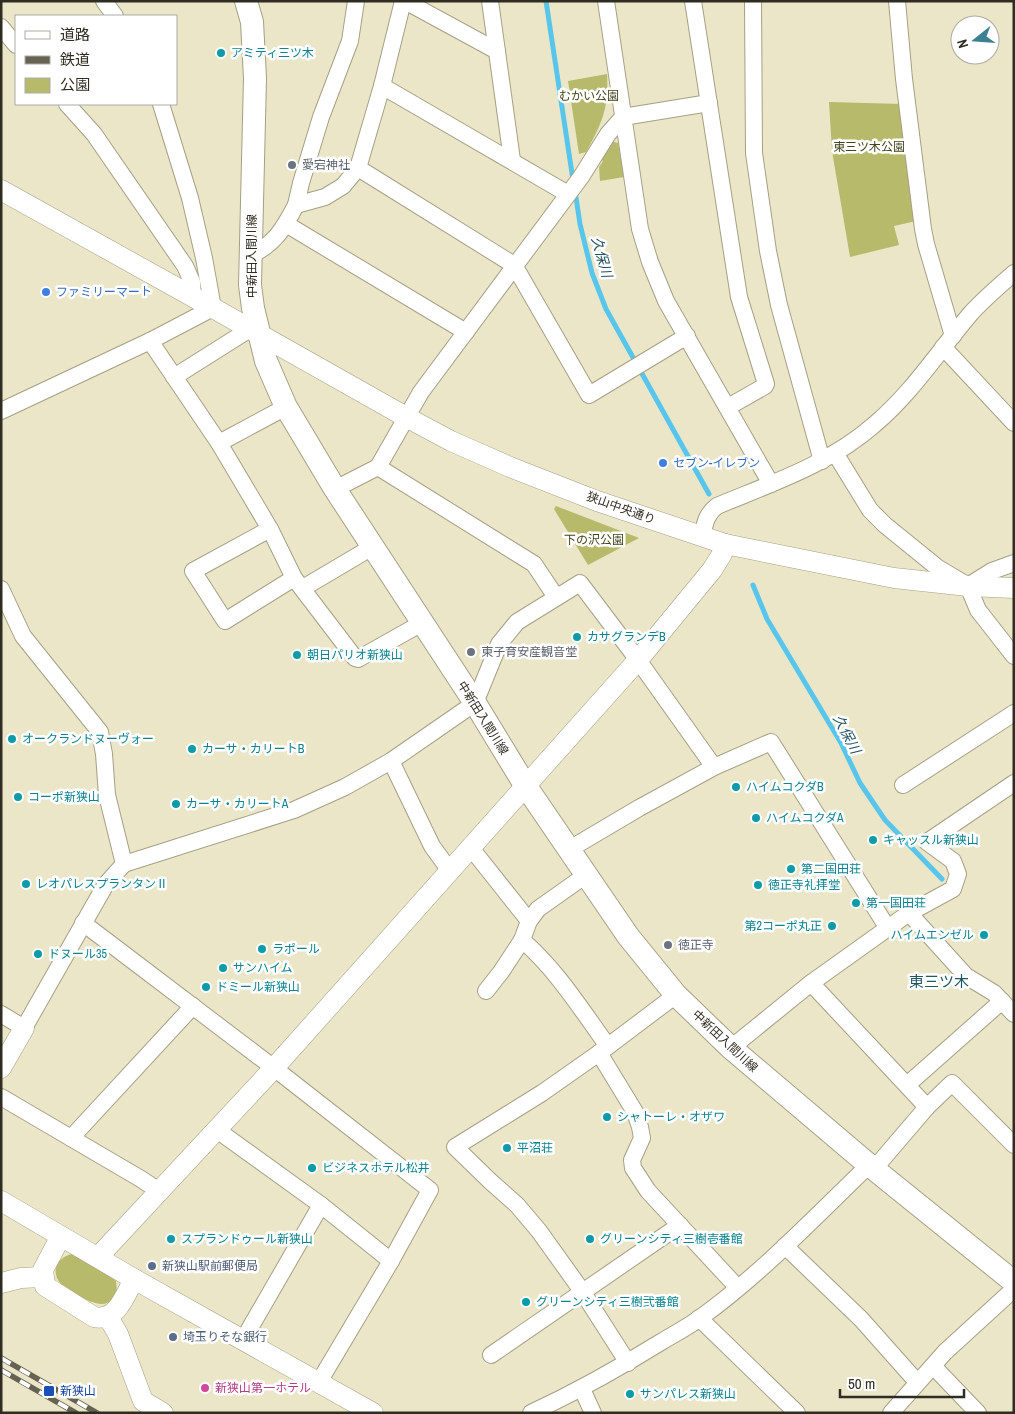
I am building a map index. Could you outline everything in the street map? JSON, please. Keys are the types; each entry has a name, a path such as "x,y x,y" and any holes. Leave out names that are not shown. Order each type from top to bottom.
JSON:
{"main road":[{"name":"中新田入間川線","path":"246,1 252,22 255,78 250,255 250,285 254,331 286,407 335,489 374,546 568,850 628,936 676,995 731,1048 871,1167 1014,1282"}],"street":[{"path":"104,1 113,15"},
{"path":"250,255 272,243 286,224 296,205 321,117 350,41 356,1"},
{"path":"296,205 325,197 344,186 358,168 404,1 497,51"},
{"path":"490,1 512,160"},
{"path":"606,1 640,229 650,262 666,301 728,407 770,484"},
{"path":"693,1 740,297 766,384 728,407"},
{"path":"753,1 754,152 768,251 779,305 828,457 870,510 885,525 938,568 968,586 978,610 1014,656"},
{"path":"898,1 904,79 923,229 948,341 1014,423"},
{"path":"1,28 15,44"},
{"path":"382,86 568,194"},
{"path":"335,489 378,467 421,392 581,177 608,134 623,117 709,103"},
{"path":"68,105 94,134 186,266 192,282 193,298"},
{"path":"1,411 150,341 213,308 190,198 161,105"},
{"path":"358,168 514,265 589,395 687,336"},
{"name":"狭山中央通り","path":"1,190 406,417 451,441 510,467 597,501 725,544 894,578 968,586 1014,588"},
{"path":"286,224 466,332"},
{"path":"702,536 706,518 717,506 828,457 869,430 894,407 973,311 1014,273"},
{"path":"174,377 254,331"},
{"path":"150,341 219,443 270,529 299,583 354,658 358,659 422,623"},
{"path":"219,443 286,407"},
{"path":"378,467 534,564 556,597"},
{"path":"270,529 193,571 225,621 374,546"},
{"path":"98,1257 274,1068 638,660 712,570 722,554 725,544"},
{"path":"968,586 992,571 1014,563"},
{"path":"1,1068 106,884 124,864 294,810 345,787 391,761 475,703 499,644 517,622 580,583 638,660 714,767"},
{"path":"2,593 23,636 100,732 104,754 107,795 124,864"},
{"path":"903,785 1014,713"},
{"path":"568,850 714,767 771,742 887,927"},
{"path":"391,761 432,846 450,871"},
{"path":"731,1048 811,983 887,927 908,913 953,889 958,874 953,861 927,842 1014,783"},
{"path":"471,848 529,921"},
{"path":"486,991 522,940 529,921 538,909 586,875"},
{"path":"908,913 966,976 994,993 1014,1014"},
{"path":"83,923 274,1068 430,1190 319,1382"},
{"path":"522,940 532,948 567,990 603,1049 635,1112 642,1138 632,1160 633,1168 648,1191 738,1288"},
{"path":"811,983 927,1107"},
{"path":"628,1362 582,1291 539,1231 517,1204 455,1147 542,1092 676,995"},
{"path":"907,1085 1002,1001"},
{"path":"71,1138 193,1006"},
{"path":"1,1014 24,1028"},
{"path":"532,1413 582,1389 628,1362 699,1318 738,1288 871,1167 952,1083 1014,1145"},
{"path":"1,1097 142,1179 159,1192"},
{"path":"217,1130 321,1205 391,1260"},
{"path":"1,1201 134,1279 373,1413"},
{"path":"243,1340 321,1205"},
{"path":"490,1355 680,1225"},
{"path":"61,1236 43,1270 45,1286 78,1308 94,1317 108,1317 115,1312 134,1279"},
{"path":"785,1246 861,1319 917,1382"},
{"path":"1,1283 21,1278 43,1277"},
{"path":"891,1413 917,1382 1014,1289"},
{"path":"108,1317 118,1334 143,1401 163,1413"},
{"path":"699,1318 797,1413"},
{"path":"933,1366 978,1413"},
{"path":"582,1389 593,1413"}],"green space":[{"name":"むかい公園","path":"607,74 607,96 603,115 586,152 579,154 568,81"},
{"name":"東三ツ木公園","path":"829,102 902,104 916,221 894,226 899,245 850,257 832,151"},
{"path":"611,141 618,143 624,177 600,181 599,167 603,161 600,159"},
{"name":"下の沢公園","path":"556,506 639,538 588,565 554,509"},
{"path":"72,1254 113,1276 116,1281 117,1293 110,1301 104,1304 91,1302 61,1284 56,1275 57,1266 62,1258"}],"waterway":[{"name":"久保川","path":"546,1 573,180"},
{"name":"久保川","path":"575,191 580,224 592,273 606,309 709,494"},
{"name":"久保川","path":"753,585 767,619 841,743 860,783 885,820 942,879"}],"railway":[{"path":"1,1358 97,1413"},
{"path":"1,1370 76,1413"}],"place":[{"name":"アミティ三ツ木","path":"221,53"},
{"name":"愛宕神社","path":"292,165"},
{"name":"ファミリーマート","path":"46,292"},
{"name":"セブン-イレブン","path":"663,463"},
{"name":"カサグランデB","path":"577,637"},
{"name":"東子育安産観音堂","path":"471,652"},
{"name":"朝日パリオ新狭山","path":"297,655"},
{"name":"オークランドヌーヴォー","path":"12,739"},
{"name":"カーサ・カリートB","path":"192,749"},
{"name":"ハイムコクダB","path":"736,787"},
{"name":"コーポ新狭山","path":"18,797"},
{"name":"カーサ・カリートA","path":"176,804"},
{"name":"ハイムコクダA","path":"756,818"},
{"name":"キャッスル新狭山","path":"873,840"},
{"name":"第二国田荘","path":"791,869"},
{"name":"レオパレスプランタンⅡ","path":"26,884"},
{"name":"徳正寺礼拝堂","path":"758,885"},
{"name":"第一国田荘","path":"856,903"},
{"name":"第2コーポ丸正","path":"832,926"},
{"name":"ハイムエンゼル","path":"984,935"},
{"name":"徳正寺","path":"668,945"},
{"name":"ラポール","path":"262,949"},
{"name":"ドヌール35","path":"38,954"},
{"name":"サンハイム","path":"223,968"},
{"name":"ドミール新狭山","path":"206,987"},
{"name":"シャトーレ・オザワ","path":"607,1117"},
{"name":"平沼荘","path":"507,1148"},
{"name":"ビジネスホテル松井","path":"312,1168"},
{"name":"スプランドゥール新狭山","path":"171,1239"},
{"name":"グリーンシティ三樹壱番館","path":"590,1239"},
{"name":"新狭山駅前郵便局","path":"152,1266"},
{"name":"グリーンシティ三樹弐番館","path":"526,1302"},
{"name":"埼玉りそな銀行","path":"173,1337"},
{"name":"新狭山第一ホテル","path":"205,1388"},
{"name":"新狭山","path":"49,1391"},
{"name":"サンパレス新狭山","path":"630,1394"}],"district":[{"name":"東三ツ木","path":"939,982"}]}
